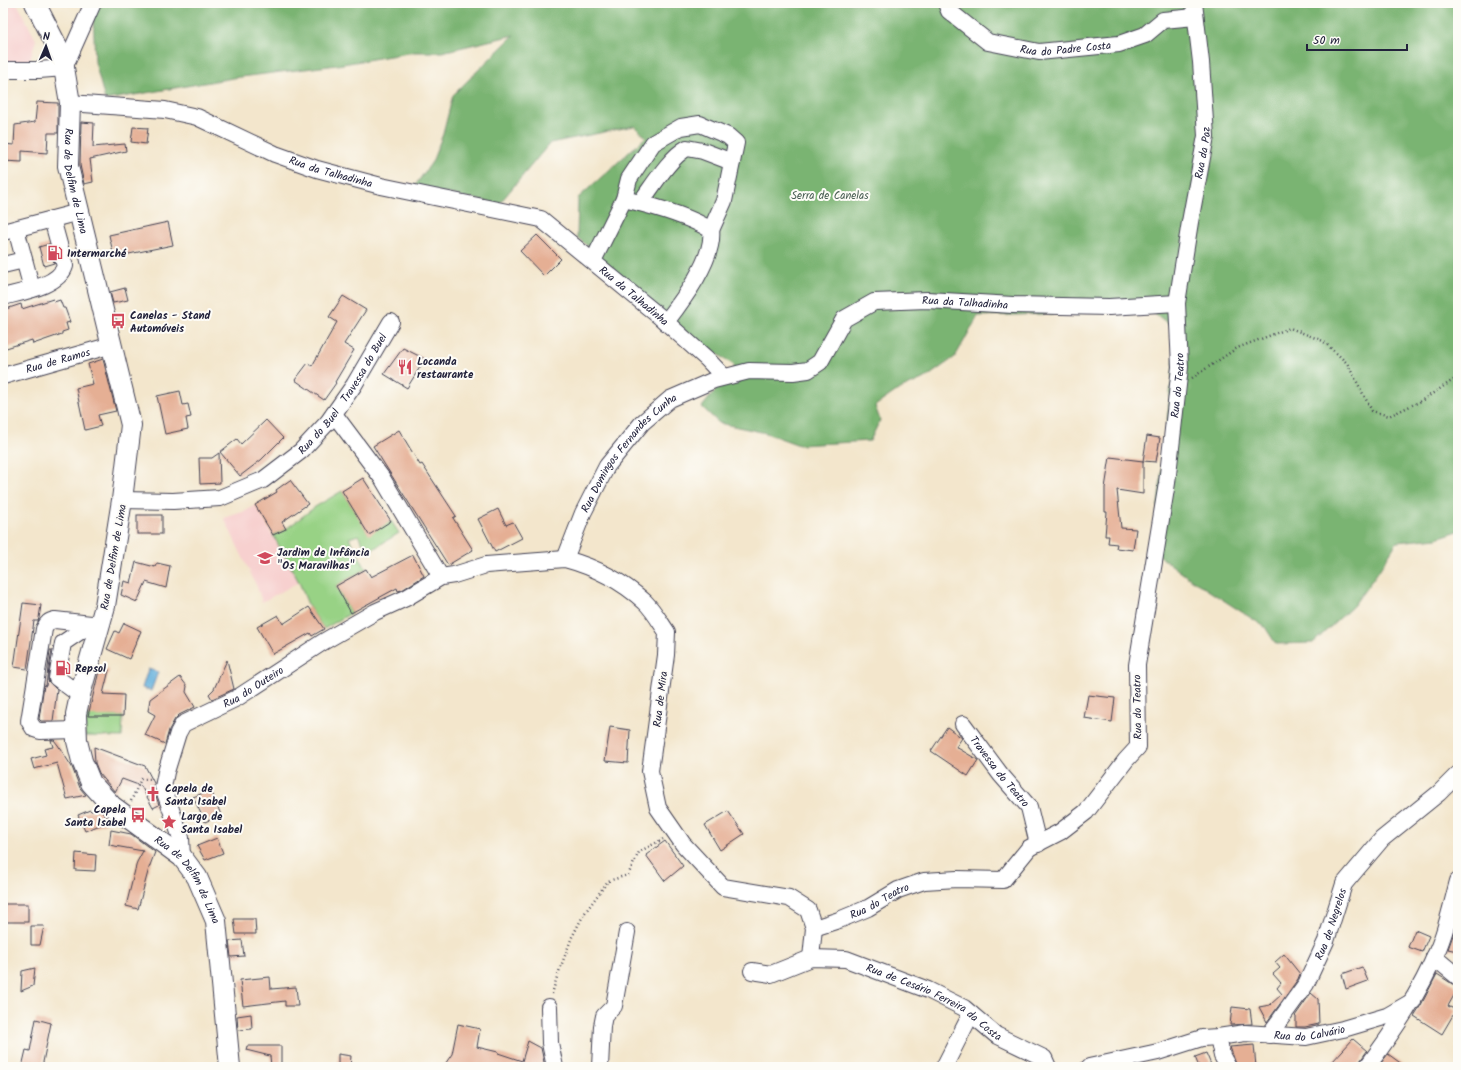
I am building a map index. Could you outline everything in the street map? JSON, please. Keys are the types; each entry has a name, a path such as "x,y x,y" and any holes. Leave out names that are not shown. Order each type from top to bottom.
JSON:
{"main road":[{"name":"Rua de Delfim de Lima","path":"35,3 62,56 70,104 68,166 131,425 122,500 105,606 96,624 76,714 77,741 82,761 91,783 112,806 182,857 197,877 216,922 230,1067"}],"street":[{"path":"3,70 64,68 93,3"},
{"name":"Rua do Padre Costa","path":"946,3 950,10 988,42 1039,52 1119,44 1145,34 1164,20 1194,10"},
{"name":"Rua da Paz","path":"1177,303 1206,136 1201,62 1194,10"},
{"name":"Rua da Talhadinha","path":"70,104 165,110 197,117 275,154 317,169 381,186 541,219 666,322 707,359 724,377 749,371 792,372 808,370 820,362 844,319 874,302 927,300 1013,305 1109,307 1177,303"},
{"path":"593,261 624,199 629,179 653,143 681,127 700,124 728,136 736,143 724,201 711,230 706,257 688,293 666,322"},
{"path":"640,203 669,164 681,151 687,148 703,150 732,162"},
{"path":"624,199 699,222 711,230"},
{"path":"32,289 24,260 9,230 79,212"},
{"path":"3,297 46,284 63,271 65,266 52,219"},
{"path":"3,265 24,260"},
{"name":"Rua do Teatro","path":"814,928 840,920 868,908 898,890 924,881 957,879 1003,880 1029,848 1060,832 1086,812 1126,760 1138,747 1137,665 1167,483 1180,367 1177,303"},
{"name":"Travessa do Buel","path":"334,414 354,386 391,322"},
{"name":"Rua de Ramos","path":"3,376 112,345"},
{"name":"Rua Domingos Fernandes Cunha","path":"565,560 583,513 607,466 642,423 670,399 724,377"},
{"name":"Rua do Buel","path":"122,500 173,502 220,498 263,480 301,451 334,414 382,478 441,577"},
{"name":"Rua de Mira","path":"441,577 454,575 486,565 565,560 576,562 610,576 646,603 667,632 666,655 650,771 658,808 683,844 723,887 789,898 808,910 814,928"},
{"name":"Rua do Outeiro","path":"182,857 181,838 163,787 178,733 183,724 238,698 323,642 375,612 406,598 441,577"},
{"path":"77,730 34,730 29,721 44,629 46,624 55,620 96,624"},
{"path":"80,695 57,678 62,643 96,624"},
{"name":"Travessa do Teatro","path":"963,724 1001,775 1029,807 1038,844"},
{"name":"Rua de Negrelos","path":"1269,1035 1306,984 1326,942 1344,884 1382,839 1439,793 1458,774"},
{"path":"1367,1067 1396,1028 1413,1001 1438,948 1458,881"},
{"path":"752,971 771,974 811,958 814,928"},
{"path":"600,1067 602,1026 604,1016 614,1006 627,932"},
{"path":"1434,957 1458,976"},
{"name":"Rua de Cesário Ferreira da Costa","path":"811,958 846,959 928,990 964,1008 996,1035 1044,1058 1048,1067"},
{"name":"Rua do Calvário","path":"1089,1067 1127,1064 1202,1038 1245,1033 1306,1037 1343,1029 1387,1016 1413,1001"},
{"path":"550,1007 550,1043 554,1067"},
{"path":"944,1067 971,1014"},
{"path":"1218,1037 1222,1056 1228,1067"}],"path":[{"path":"1177,388 1237,348 1290,328 1323,341 1347,363 1372,411 1389,416 1422,401 1458,377"},
{"path":"125,815 141,779 164,780"},
{"path":"550,1007 557,977 572,937 584,914 608,881 628,875 639,852 675,832"}],"shaded area":[{"path":"3,3 17,3 36,40 29,62 11,67 3,66"},
{"name":"Jardim de Infância \"Os Maravilhas\"","path":"255,505 299,582 262,602 257,587 224,518 246,511"}],"green space":[{"name":"Serra de Canelas","path":"97,3 1458,3 1458,531 1437,538 1397,542 1378,572 1353,606 1313,643 1276,644 1265,627 1186,576 1153,551 1177,329 1144,307 1047,314 978,316 955,357 927,377 898,390 875,406 880,420 870,441 799,445 766,433 719,423 702,407 735,366 685,331 577,237 578,198 646,137 634,126 550,143 499,204 414,187 432,162 443,134 453,95 514,35 442,52 414,52 337,65 233,78 105,100 95,62 93,11"},
{"path":"342,491 369,534 391,521 399,533 368,552 358,535 349,538 366,569 336,586 351,613 324,629 309,607 299,582 273,535 286,529 315,507"},
{"path":"86,715 123,716 122,737 85,736"}],"water":[{"path":"148,669 158,672 151,691 142,688"}],"building":[{"path":"37,102 58,103 58,133 48,133 47,153 22,151 22,162 3,161 3,144 14,145 15,125 35,122"},
{"path":"81,122 94,123 93,147 125,144 126,151 90,159 93,182 84,184 80,165"},
{"path":"133,127 148,128 146,144 131,142"},
{"path":"168,222 173,245 114,257 109,235"},
{"path":"537,235 561,259 544,276 520,251"},
{"path":"49,244 54,263 44,266 39,247"},
{"path":"125,288 128,300 113,303 110,292"},
{"path":"343,296 366,310 344,344 354,350 335,382 336,383 324,400 295,380 308,363 312,366 337,322 329,317"},
{"path":"53,299 54,302 60,300 63,308 65,308 70,322 66,323 68,330 62,332 62,334 33,344 32,340 3,349 3,310 21,304 22,309"},
{"name":"Locanda restaurante","path":"403,348 425,359 407,388 384,374"},
{"path":"103,359 116,411 98,415 101,426 85,430 76,388 93,384 88,364"},
{"path":"180,391 183,405 188,404 191,417 186,418 188,429 165,434 157,396"},
{"path":"266,420 283,438 261,460 240,476 220,452 237,439 241,444"},
{"path":"399,430 420,465 422,464 456,516 453,518 473,550 448,565 373,446"},
{"path":"1147,436 1160,438 1156,462 1143,461"},
{"path":"219,453 220,483 200,484 199,458 212,458"},
{"path":"1110,457 1143,461 1143,494 1117,490 1121,528 1136,529 1133,550 1116,548 1117,544 1108,543 1109,536 1105,536 1107,512 1105,512 1105,488"},
{"path":"363,478 391,521 369,535 342,491"},
{"path":"290,480 308,504 282,522 286,529 273,535 255,505 277,492 276,490"},
{"path":"498,509 506,525 513,522 522,538 495,552 478,519"},
{"path":"137,515 162,515 162,534 137,534"},
{"path":"413,555 424,576 402,590 398,591 397,588 351,613 336,586 366,569 371,577"},
{"path":"136,562 155,567 157,563 170,566 166,588 146,582 137,602 121,595 124,581 131,583"},
{"path":"23,603 41,605 38,621 34,621 27,669 14,667"},
{"path":"309,607 324,629 312,636 310,633 273,654 257,627 278,615 283,624"},
{"path":"124,623 141,631 129,659 107,649 115,631 119,633"},
{"path":"50,650 52,650 48,681 57,690 53,721 41,721 39,719 44,685 46,686"},
{"path":"227,660 234,689 212,699 209,694 214,689"},
{"path":"100,667 109,670 103,694 124,695 123,716 88,716"},
{"path":"180,677 187,686 186,692 195,707 179,715 175,719 169,730 165,744 145,735 155,715 148,711 150,699"},
{"path":"1088,695 1115,698 1112,722 1084,718"},
{"path":"610,727 630,730 628,763 605,761"},
{"path":"947,727 962,738 956,747 978,760 968,776 931,751"},
{"path":"51,740 54,740 58,745 72,767 80,788 86,795 67,799 57,763 34,769 31,759 46,755 44,749 53,747"},
{"path":"94,747 145,766 154,783 154,790 159,805 153,808 141,786 122,779 115,792 99,773 95,763"},
{"path":"211,790 221,815 205,822 193,797"},
{"path":"90,810 100,810 110,821 85,831 78,815"},
{"path":"728,811 744,834 720,850 705,825"},
{"path":"111,830 131,834 155,852 138,909 126,906 137,862 143,851 109,845"},
{"path":"217,838 223,853 205,860 197,846"},
{"path":"665,841 683,866 665,881 646,855"},
{"path":"76,853 96,855 95,871 75,870"},
{"path":"3,904 28,904 28,922 3,922"},
{"path":"234,919 255,919 256,934 236,934"},
{"path":"1457,924 1458,945 1457,951 1448,949"},
{"path":"31,926 44,926 40,945 31,945"},
{"path":"1415,930 1429,936 1422,952 1408,947"},
{"path":"242,940 244,956 231,957 229,941"},
{"path":"1284,954 1300,974 1267,1022 1259,1007 1270,1005 1282,994 1277,988 1281,983 1273,974 1280,968 1275,962"},
{"path":"1362,967 1368,981 1346,989 1342,974"},
{"path":"35,968 33,986 21,991 22,971"},
{"path":"1437,974 1454,985 1457,990 1448,1006 1456,1010 1442,1034 1414,1016"},
{"path":"270,977 271,989 296,987 298,1006 285,1006 285,1001 243,1006 240,980"},
{"path":"1311,993 1318,999 1319,1024 1296,1027 1295,1016"},
{"path":"1232,1007 1250,1009 1252,1024 1230,1025"},
{"path":"251,1014 252,1029 238,1030 237,1016"},
{"path":"36,1019 51,1023 42,1067 22,1067 26,1050 30,1051"},
{"path":"458,1024 480,1029 477,1047 498,1052 522,1061 528,1041 541,1048 545,1067 443,1067 452,1054"},
{"path":"1353,1039 1367,1051 1356,1067 1340,1067 1332,1062"},
{"path":"1254,1045 1256,1067 1237,1067 1230,1047"},
{"path":"247,1046 281,1046 281,1067 271,1066 270,1056 246,1050"},
{"path":"1206,1053 1212,1067 1199,1067 1195,1057"},
{"path":"338,1054 351,1056 350,1067 338,1067"},
{"path":"1388,1054 1406,1067 1385,1067 1381,1063"}],"place":[{"name":"Intermarché","path":"55,253"},
{"name":"Canelas - Stand Automóveis","path":"118,321"},
{"name":"Locanda restaurante","path":"405,367"},
{"name":"Jardim de Infância \"Os Maravilhas\"","path":"265,558"},
{"name":"Repsol","path":"63,668"},
{"name":"Capela de Santa Isabel","path":"153,794"},
{"name":"Capela Santa Isabel","path":"138,815"},
{"name":"Largo de Santa Isabel","path":"169,822"}]}
